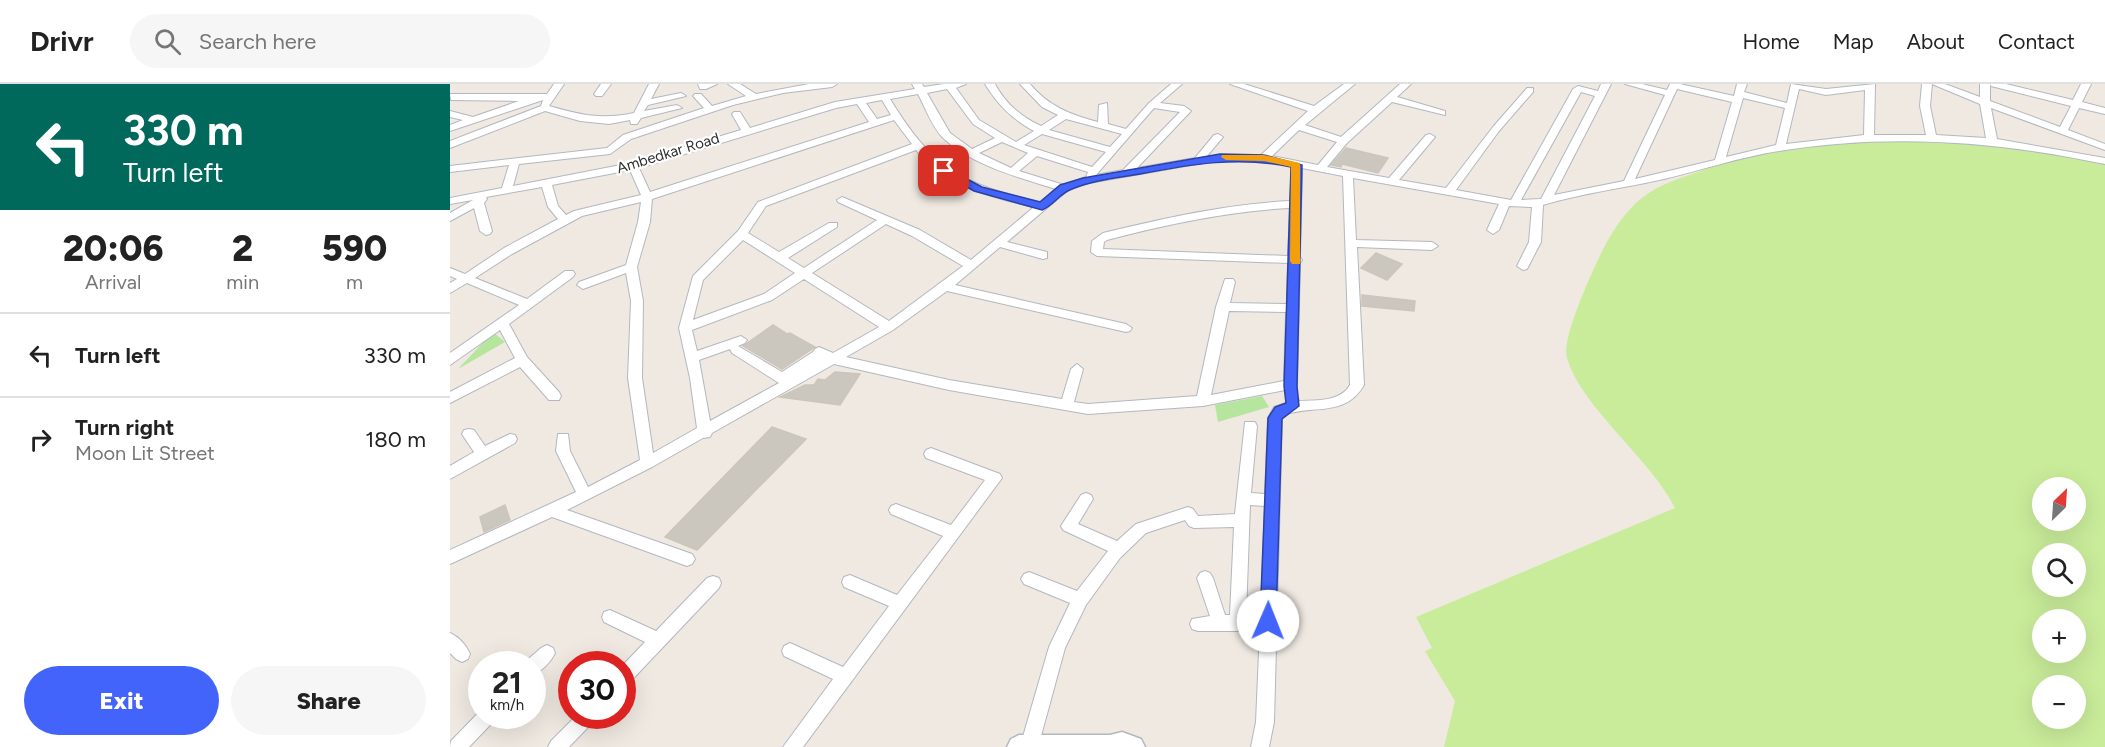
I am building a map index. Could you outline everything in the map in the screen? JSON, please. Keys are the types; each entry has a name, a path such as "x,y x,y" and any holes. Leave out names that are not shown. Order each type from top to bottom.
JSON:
{"street":[{"path":"500,97 511,84"},
{"path":"544,108 558,84"},
{"path":"599,94 606,84"},
{"path":"627,137 654,84"},
{"path":"703,84 703,87 712,84"},
{"path":"733,84 753,96"},
{"path":"781,84 791,91"},
{"path":"450,169 610,151 627,137 753,96 831,84 835,105"},
{"name":"Ambedkar Road","path":"450,201 633,166 835,105 918,87 961,84"},
{"path":"990,84 995,96 1012,115 1041,132 1111,150"},
{"path":"1025,84 1032,95 1064,116 1128,132"},
{"path":"1091,175 1152,105 1177,84"},
{"path":"1235,84 1315,110"},
{"path":"1264,158 1315,110 1350,84"},
{"path":"1320,169 1343,141 1406,84"},
{"path":"1523,266 1535,242 1542,202 1606,84"},
{"path":"1630,84 1739,93 1789,106"},
{"path":"1927,84 1925,106 1931,137"},
{"path":"1936,84 1985,103 2028,100 2077,104 2105,111"},
{"path":"1984,84 1992,141"},
{"path":"1994,84 2028,100 2063,131 2105,147"},
{"path":"2063,131 2086,84"},
{"path":"1780,148 1796,85 1826,92 1847,86 1870,86 1869,138"},
{"path":"943,86 976,122 1002,138 1016,146 1091,175"},
{"path":"918,87 946,135 971,153 1012,172 1064,188"},
{"path":"1628,183 1673,88"},
{"path":"1493,230 1578,89 1600,94"},
{"path":"1449,192 1496,129 1530,90"},
{"path":"1720,160 1739,93"},
{"path":"644,103 681,96"},
{"path":"698,96 710,109"},
{"path":"884,96 917,146 944,171 978,189 1042,206"},
{"path":"451,98 550,97"},
{"path":"450,128 536,98"},
{"path":"1392,99 1442,114"},
{"path":"859,100 875,123"},
{"path":"1103,126 1104,105"},
{"path":"1126,172 1186,111 1181,108 1152,105"},
{"path":"450,145 544,108 596,121 636,118 677,108"},
{"path":"450,114 474,120"},
{"path":"737,114 746,130"},
{"path":"450,289 578,213 647,196 896,116"},
{"path":"1016,146 1064,116"},
{"path":"1297,126 1343,141"},
{"path":"1198,160 1218,137"},
{"path":"1392,180 1430,137"},
{"path":"450,557 585,495 705,433 787,381 834,359 889,327 945,287 1064,188 1091,175 1177,170 1198,160 1220,157 1264,158 1509,203 1542,202 1780,148 1869,138 1931,137 1992,141 2060,150 2105,161"},
{"path":"971,153 1002,138"},
{"path":"705,433 686,328 697,279 742,234 762,204 917,146"},
{"path":"1012,172 1034,153"},
{"path":"506,192 515,162"},
{"path":"1293,406 1290,386 1296,260 1297,165"},
{"path":"633,166 647,196 644,222 631,267 637,301 636,378 647,463"},
{"path":"1260,747 1265,722 1275,418 1280,411 1293,406 1340,401 1355,392 1357,385 1348,173"},
{"path":"546,183 553,207 565,220"},
{"path":"450,218 488,195"},
{"path":"842,200 885,219 971,265"},
{"path":"478,201 486,231"},
{"path":"1295,204 1256,205 1155,224 1103,237 1098,241 1096,252 1296,260"},
{"path":"686,328 768,297 885,219"},
{"path":"780,257 833,225"},
{"path":"742,234 889,327"},
{"path":"998,243 1043,255"},
{"path":"1352,243 1432,246"},
{"path":"583,285 631,267"},
{"path":"450,272 528,304"},
{"path":"450,360 569,274"},
{"path":"1203,401 1229,282"},
{"path":"945,287 1126,328"},
{"path":"1222,307 1293,308"},
{"path":"502,323 522,360 554,396"},
{"path":"692,358 738,345 787,381"},
{"path":"787,381 820,352 834,359 949,385 1088,408 1203,401 1290,386"},
{"path":"450,398 522,360"},
{"path":"1067,404 1077,369"},
{"path":"1238,624 1241,520 1250,426"},
{"path":"469,434 483,454"},
{"path":"563,438 563,451 585,495"},
{"path":"450,473 510,439"},
{"path":"792,747 995,478 931,454"},
{"path":"1086,499 1068,526 1119,549"},
{"path":"1243,499 1271,500"},
{"path":"896,510 953,533"},
{"path":"552,511 687,559"},
{"path":"1029,747 1056,647 1080,600 1119,549 1141,528 1188,513 1194,522 1241,520"},
{"path":"1205,578 1220,623"},
{"path":"1029,579 1080,600"},
{"path":"636,663 713,582"},
{"path":"850,582 900,604"},
{"path":"610,617 658,640"},
{"path":"1198,624 1268,621"},
{"path":"450,641 462,654"},
{"path":"790,651 844,676"},
{"path":"458,747 475,729"},
{"path":"557,747 574,729"},
{"path":"1018,747 1110,747 1122,744 1133,747"}],"green space":[{"path":"1952,138 2105,162 2105,747 1444,747 1455,701 1425,651 1432,648 1416,617 1675,508 1650,470 1586,395 1567,358 1567,342 1581,300 1613,231 1642,198 1677,179 1756,156 1853,143"},
{"path":"493,332 505,342 458,369"},
{"path":"1262,396 1269,407 1218,422 1215,405"}],"building":[{"path":"1346,148 1388,158 1378,173 1342,164 1341,167 1331,165"},
{"path":"1376,253 1402,264 1387,280 1361,268"},
{"path":"1362,295 1415,301 1414,311 1362,306"},
{"path":"773,325 815,347 782,369 743,346"},
{"path":"835,372 860,374 840,405 780,397 805,385 814,385 818,379 825,380"},
{"path":"772,427 806,439 697,550 665,537"},
{"path":"505,505 510,520 484,532 480,517"}],"slow traffic":[{"path":"1226,157 1264,158 1297,165 1296,261"}],"route":[{"path":"944,171 978,189 1042,206 1064,188 1087,180 1198,160 1220,157 1264,158 1297,165 1296,260 1290,386 1293,406 1277,413 1275,418 1268,621"}]}
